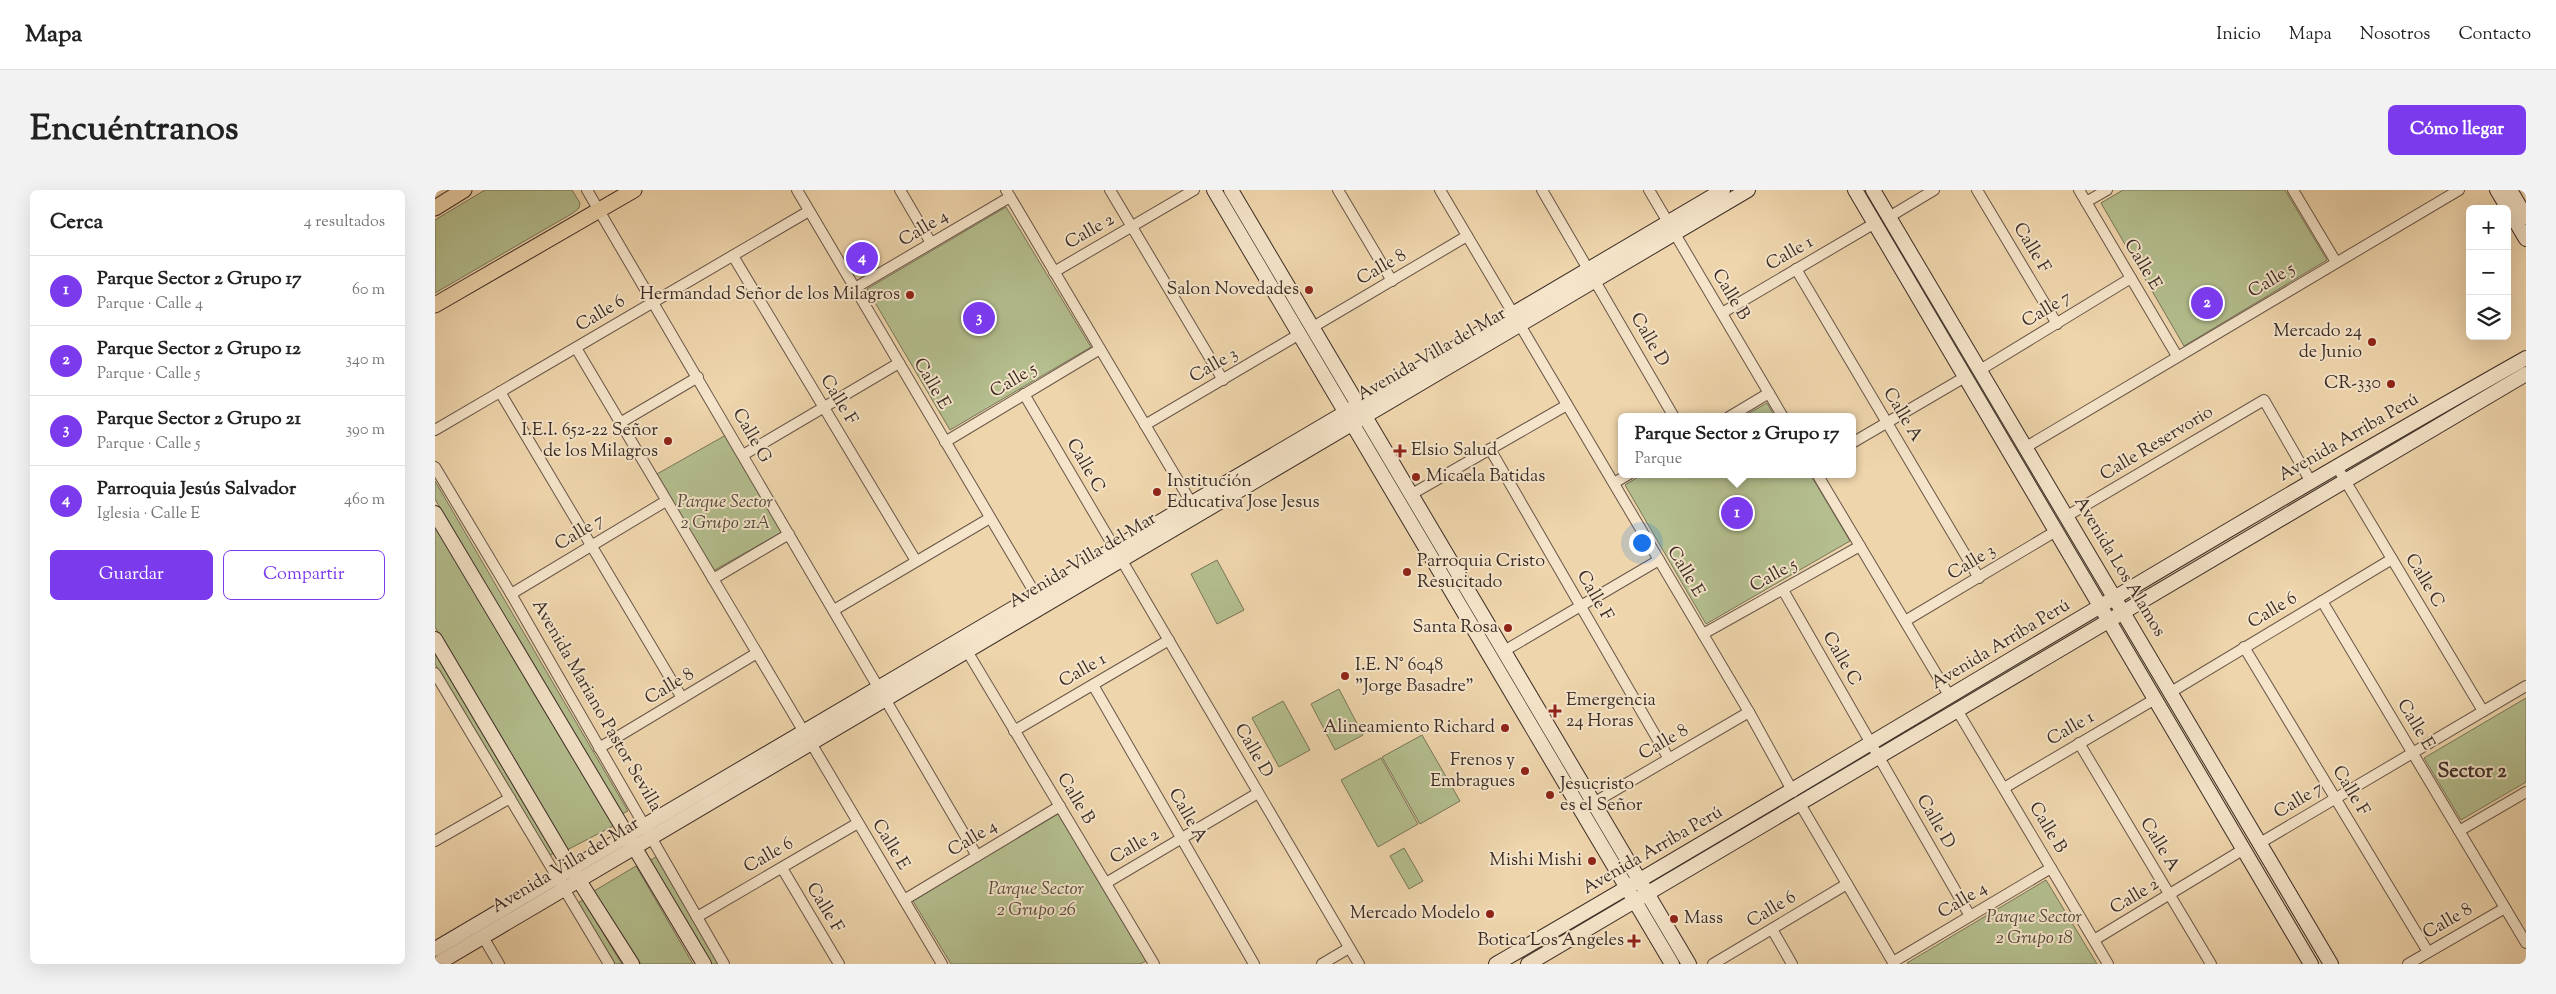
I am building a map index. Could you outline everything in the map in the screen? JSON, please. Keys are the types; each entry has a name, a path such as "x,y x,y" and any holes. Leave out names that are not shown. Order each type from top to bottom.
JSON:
{"main road":[{"path":"435,208 464,190"},
{"path":"435,305 634,190"}],"street":[{"name":"Calle G","path":"587,190 883,694"},
{"name":"Calle E","path":"797,190 1036,595"},
{"path":"900,190 931,243"},
{"path":"1110,190 1223,380"},
{"name":"Calle 2","path":"1054,272 1194,190"},
{"path":"1214,190 1627,888 1642,898 1689,964"},
{"path":"1231,190 1595,802 1640,881 1642,898 1672,964"},
{"path":"1338,190 1392,281"},
{"name":"Calle E","path":"1440,190 1749,712 1796,798 1893,963"},
{"path":"1542,190 1593,274"},
{"name":"Calle B","path":"1649,190 1781,413"},
{"name":"Avenida Villa del Mar","path":"1671,228 1723,190"},
{"name":"Avenida Villa del Mar","path":"437,964 483,937 562,882 571,868 643,826 807,738 883,694 1036,595 1118,554 1671,228 1748,190"},
{"name":"Avenida Los Alamos","path":"1855,190 2311,964"},
{"name":"Avenida Los Alamos","path":"1873,190 2124,611 2331,964"},
{"path":"1889,217 1934,190"},
{"name":"Calle F","path":"1977,190 2057,324"},
{"name":"Calle E","path":"2079,190 2177,356"},
{"path":"2086,202 2107,190"},
{"path":"2293,190 2336,262"},
{"name":"Calle 5","path":"2026,447 2459,190"},
{"path":"2497,190 2526,239"},
{"path":"2510,190 2526,217"},
{"path":"1008,193 1192,504"},
{"name":"Calle 4","path":"855,288 931,243 1008,193"},
{"name":"Calle 6","path":"435,430 809,211"},
{"name":"Calle 1","path":"1722,313 1875,223"},
{"name":"Calle 8","path":"1313,327 1467,236"},
{"name":"Calle F","path":"733,256 916,561"},
{"name":"Calle A","path":"1796,269 1979,578"},
{"name":"Calle D","path":"1593,274 1673,413"},
{"name":"Calle 7","path":"1980,370 2131,278"},
{"name":"Calle 3","path":"1145,425 1299,335"},
{"name":"Calle E","path":"576,348 942,964"},
{"name":"Calle 5","path":"945,442 1100,349"},
{"name":"Avenida Arriba Perú","path":"1528,964 1642,898 1796,798 1875,750 1950,697 2311,482 2526,358"},
{"path":"743,455 899,363"},
{"name":"Avenida Arriba Perú","path":"1875,750 1957,710 2526,374"},
{"path":"620,423 698,377"},
{"path":"1856,441 1965,377"},
{"path":"500,392 682,698"},
{"path":"1736,413 1769,393"},
{"name":"Calle C","path":"1024,394 1118,554"},
{"name":"Calle Reservorio","path":"2067,516 2264,400 2311,482"},
{"path":"1412,494 1567,405"},
{"name":"Avenida Villa del Mar","path":"883,694 967,651 1192,504 1348,419"},
{"name":"Calle F","path":"1490,449 1669,759"},
{"name":"Avenida Mariano Pastor Sevilla","path":"435,467 511,594 724,964"},
{"name":"Calle C","path":"2337,467 2483,711"},
{"path":"1614,483 1622,478"},
{"path":"1819,478 1950,697"},
{"name":"Calle 7","path":"511,594 666,501"},
{"path":"435,513 703,964"},
{"path":"834,610 990,518"},
{"name":"Calle 3","path":"1905,621 2056,531"},
{"path":"713,579 789,534"},
{"name":"Calle 5","path":"1703,634 1860,546"},
{"name":"Calle D","path":"1118,554 1359,964"},
{"name":"Calle 6","path":"2171,692 2392,559"},
{"path":"1504,651 1659,560"},
{"name":"Calle C","path":"1783,590 1875,750"},
{"name":"Calle E","path":"2322,601 2526,943"},
{"path":"435,638 571,868 632,964"},
{"name":"Calle 1","path":"1015,731 1169,640"},
{"name":"Calle F","path":"2244,648 2428,952"},
{"name":"Calle B","path":"967,651 1152,963"},
{"name":"Calle 8","path":"599,748 757,653"},
{"path":"435,673 562,882 609,964"},
{"name":"Calle A","path":"1093,685 1254,964"},
{"path":"2483,711 2526,686"},
{"path":"883,694 977,856"},
{"name":"Calle 1","path":"2004,788 2155,699"},
{"name":"Calle B","path":"1957,710 2108,964"},
{"name":"Calle 7","path":"2260,843 2483,711"},
{"name":"Calle 8","path":"1595,802 1749,712"},
{"name":"Avenida Villa del Mar","path":"435,949 562,882 579,880 650,838 807,738"},
{"name":"Calle A","path":"2079,743 2211,964"},
{"name":"Calle D","path":"1875,750 1969,916"},
{"path":"2459,831 2526,792"},
{"name":"Calle 2","path":"1106,883 1259,793"},
{"path":"435,841 510,798"},
{"name":"Avenida Arriba Perú","path":"1495,964 1627,888 1796,798"},
{"name":"Calle 4","path":"904,900 1060,806"},
{"name":"Calle 6","path":"697,917 858,823"},
{"name":"Calle 2","path":"2093,940 2170,896 2244,849"},
{"name":"Calle F","path":"782,868 839,964"},
{"name":"Calle 4","path":"1893,963 2051,868"},
{"name":"Calle 6","path":"1713,964 1847,884"},
{"name":"Calle 8","path":"2408,964 2505,908"},
{"path":"1772,929 1792,964"},
{"path":"483,937 499,964"},
{"path":"1322,964 1349,948"}],"green space":[{"path":"485,190 572,190 580,203 579,208 573,213 435,293 435,220"},
{"path":"2123,190 2285,190 2327,260 2184,346 2101,203"},
{"path":"1006,207 1091,347 950,430 867,289"},
{"path":"1767,403 1773,413 1749,413"},
{"name":"Parque Sector 2 Grupo 21A","path":"726,435 782,532 713,571 657,474"},
{"path":"1636,478 1812,478 1850,541 1706,624 1625,485"},
{"path":"435,481 628,811 620,815 435,499"},
{"path":"435,522 615,825 567,850 435,627"},
{"path":"1217,560 1244,610 1217,624 1191,574"},
{"path":"435,652 554,853 549,856 435,664"},
{"path":"1339,689 1363,735 1335,750 1311,704"},
{"path":"2526,698 2526,782 2461,820 2424,758"},
{"path":"1283,701 1310,750 1279,767 1252,718"},
{"path":"1422,735 1460,801 1420,824 1382,757"},
{"path":"1381,758 1418,824 1378,847 1341,780"},
{"name":"Parque Sector 2 Grupo 26","path":"1058,814 1146,961 1140,964 951,964 913,901"},
{"path":"1404,848 1423,881 1409,889 1390,856"},
{"path":"656,857 719,964 709,964 649,861"},
{"path":"636,866 693,964 641,964 594,891"},
{"name":"Parque Sector 2 Grupo 18","path":"2046,880 2097,964 1907,963"},
{"path":"583,900 622,964 615,964 578,903"}],"place":[{"name":"Parroquia Jesús Salvador","path":"862,258"},
{"name":"Salon Novedades","path":"1309,290"},
{"name":"Hermandad Señor de los Milagros","path":"910,295"},
{"name":"Parque Sector 2 Grupo 12","path":"2207,303"},
{"name":"Parque Sector 2 Grupo 21","path":"979,318"},
{"name":"Mercado 24 de Junio","path":"2372,342"},
{"name":"CR-330","path":"2391,384"},
{"name":"I.E.I. 652-22 Señor de los Milagros","path":"668,441"},
{"name":"Elsio Salud","path":"1400,451"},
{"name":"Micaela Batidas","path":"1416,477"},
{"name":"Institución Educativa Jose Jesus","path":"1157,492"},
{"name":"Parque Sector 2 Grupo 17","path":"1737,513"},
{"name":"Parroquia Cristo Resucitado","path":"1407,572"},
{"name":"Santa Rosa","path":"1508,628"},
{"name":"I.E. N° 6048 \"Jorge Basadre\"","path":"1345,676"},
{"name":"Emergencia 24 Horas","path":"1555,711"},
{"name":"Alineamiento Richard","path":"1505,728"},
{"name":"Frenos y Embragues","path":"1525,771"},
{"name":"Jesucristo es el Señor","path":"1550,795"},
{"name":"Mishi Mishi","path":"1592,861"},
{"name":"Mercado Modelo","path":"1490,914"},
{"name":"Mass","path":"1674,919"},
{"name":"Botica Los Angeles","path":"1634,941"}],"district":[{"name":"Sector 2","path":"2472,772"}]}
